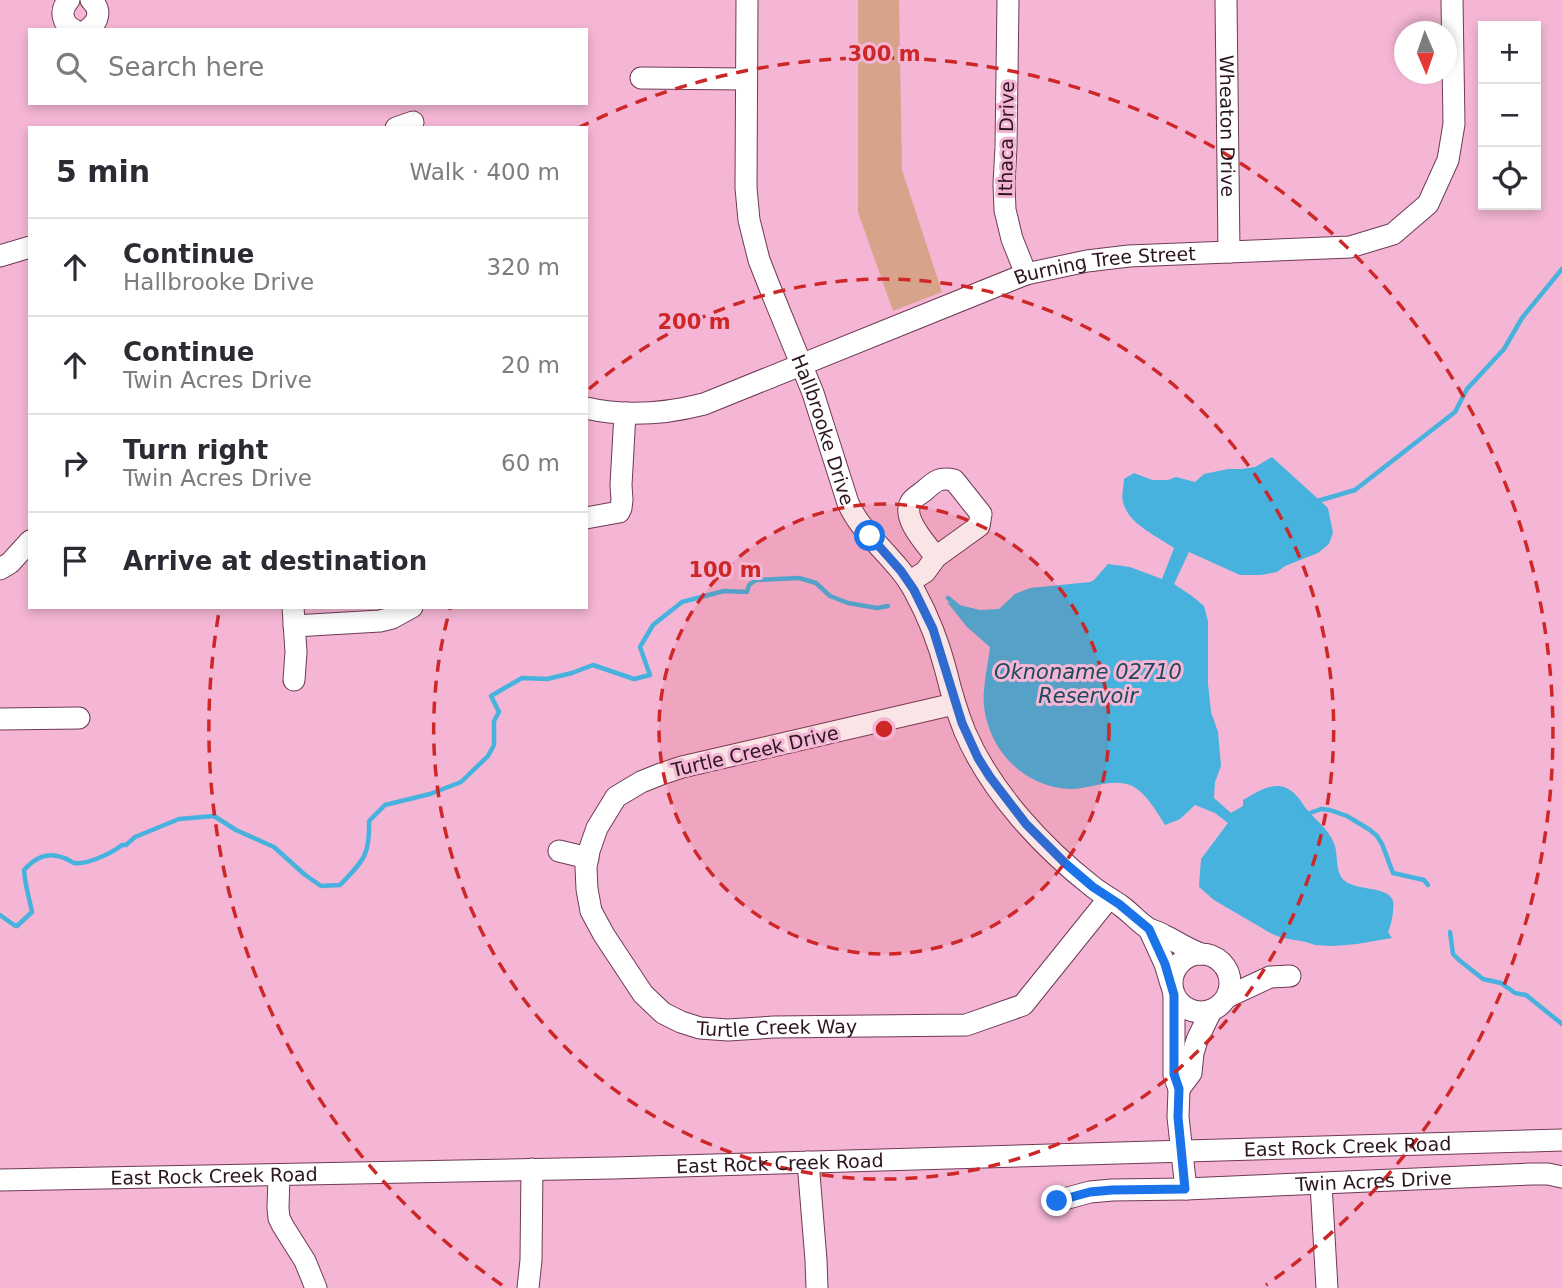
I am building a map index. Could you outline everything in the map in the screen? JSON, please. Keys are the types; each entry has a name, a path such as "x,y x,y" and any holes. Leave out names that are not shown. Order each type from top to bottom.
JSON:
{"street":[{"path":"90,28 98,17 98,10 91,0"},
{"name":"Hallbrooke Drive","path":"747,0 746,188 749,220 763,269 813,393 854,517 914,590 933,629 954,704 978,758 1026,824 1066,864 1149,929 1163,934 1186,949 1212,956 1222,963 1280,976 1219,1004 1197,1040 1191,1073 1179,1089"},
{"name":"Ithaca Drive","path":"1008,0 1005,210 1012,239 1026,274"},
{"name":"Wheaton Drive","path":"1226,0 1229,252"},
{"name":"Burning Tree Street","path":"588,408 625,413 668,411 704,404 1026,274 1087,261 1129,256 1350,247 1393,234 1428,204 1448,160 1454,124 1452,0"},
{"path":"61,2 65,23 71,28"},
{"path":"641,78 747,79"},
{"path":"0,256 28,248"},
{"path":"588,518 618,512 621,508 625,413"},
{"path":"0,569 10,563 28,543"},
{"path":"909,582 925,572 936,557"},
{"path":"294,680 296,652 293,617 380,621 408,609"},
{"name":"Turtle Creek Drive","path":"606,810 622,793 661,774 954,704"},
{"path":"0,719 79,718"},
{"name":"Turtle Creek Way","path":"606,810 597,828 586,867 591,911 643,994 663,1013 700,1028 729,1030 966,1025 1023,1005 1109,898"},
{"path":"559,851 588,858"},
{"name":"Hallbrooke Drive","path":"1149,929 1165,964 1172,990 1174,1074 1179,1089 1181,1151"},
{"path":"1201,954 1184,959 1172,974 1172,990 1186,1009 1199,1013 1219,1004 1230,988 1230,979 1222,963"},
{"name":"East Rock Creek Road","path":"0,1180 532,1170 1562,1140"},
{"path":"1181,1151 1185,1189"},
{"path":"808,1162 817,1288"},
{"path":"527,1288 531,1260 532,1170"},
{"name":"Twin Acres Drive","path":"1057,1201 1090,1192 1112,1190 1532,1174 1562,1177"},
{"path":"279,1175 279,1218 305,1261 316,1288"},
{"path":"1321,1184 1327,1288"}],"shaded area":[{"path":"858,0 899,0 902,170 942,292 893,311 858,212"}],"water":[{"name":"Oknoname 02710 Reservoir","path":"1272,457 1328,508 1333,533 1329,544 1318,553 1277,572 1261,575 1240,575 1189,552 1174,584 1204,606 1208,621 1208,684 1211,712 1218,732 1221,766 1215,782 1214,798 1231,813 1243,806 1243,800 1270,787 1283,787 1298,797 1331,836 1342,878 1350,884 1390,896 1393,908 1388,932 1392,938 1333,946 1315,945 1272,934 1214,900 1199,887 1201,859 1228,823 1215,813 1195,805 1180,819 1165,825 1146,797 1130,785 1108,783 1071,789 1038,782 1024,774 1002,752 988,723 984,693 990,647 967,627 947,602 980,610 999,609 1015,594 1030,588 1090,582 1108,564 1130,567 1162,579 1174,548 1144,529 1131,517 1122,500 1124,479 1134,473 1152,480 1176,477 1195,482 1204,474 1255,467"}],"waterway":[{"path":"1314,502 1355,490 1455,412 1467,389 1504,349 1522,318 1562,269"},
{"path":"0,915 17,926 32,912 24,870 37,859 52,855 74,863 92,860 126,845 135,837 179,819 214,816 236,830 274,847 321,886 340,885 363,857 368,842 369,821 385,805 430,794 461,782 488,756 494,745 494,721 499,712 491,696 522,678 547,679 593,665 634,679 650,675 640,647 653,625 682,602 724,591 747,592 749,585 756,580 799,578 816,583 830,596 848,603 877,608 888,606"},
{"path":"948,598 959,607"},
{"path":"1305,815 1321,809 1347,816 1377,836 1393,873 1424,880 1428,885"},
{"path":"1450,932 1453,954 1459,960 1483,979 1501,983 1515,993 1526,995 1562,1024"}],"route":[{"path":"870,536 914,590 933,629 954,704 971,745 990,777 1026,824 1066,864 1149,929 1171,984 1174,995 1174,1074 1179,1089 1178,1117 1185,1189 1090,1192 1057,1201"}]}
